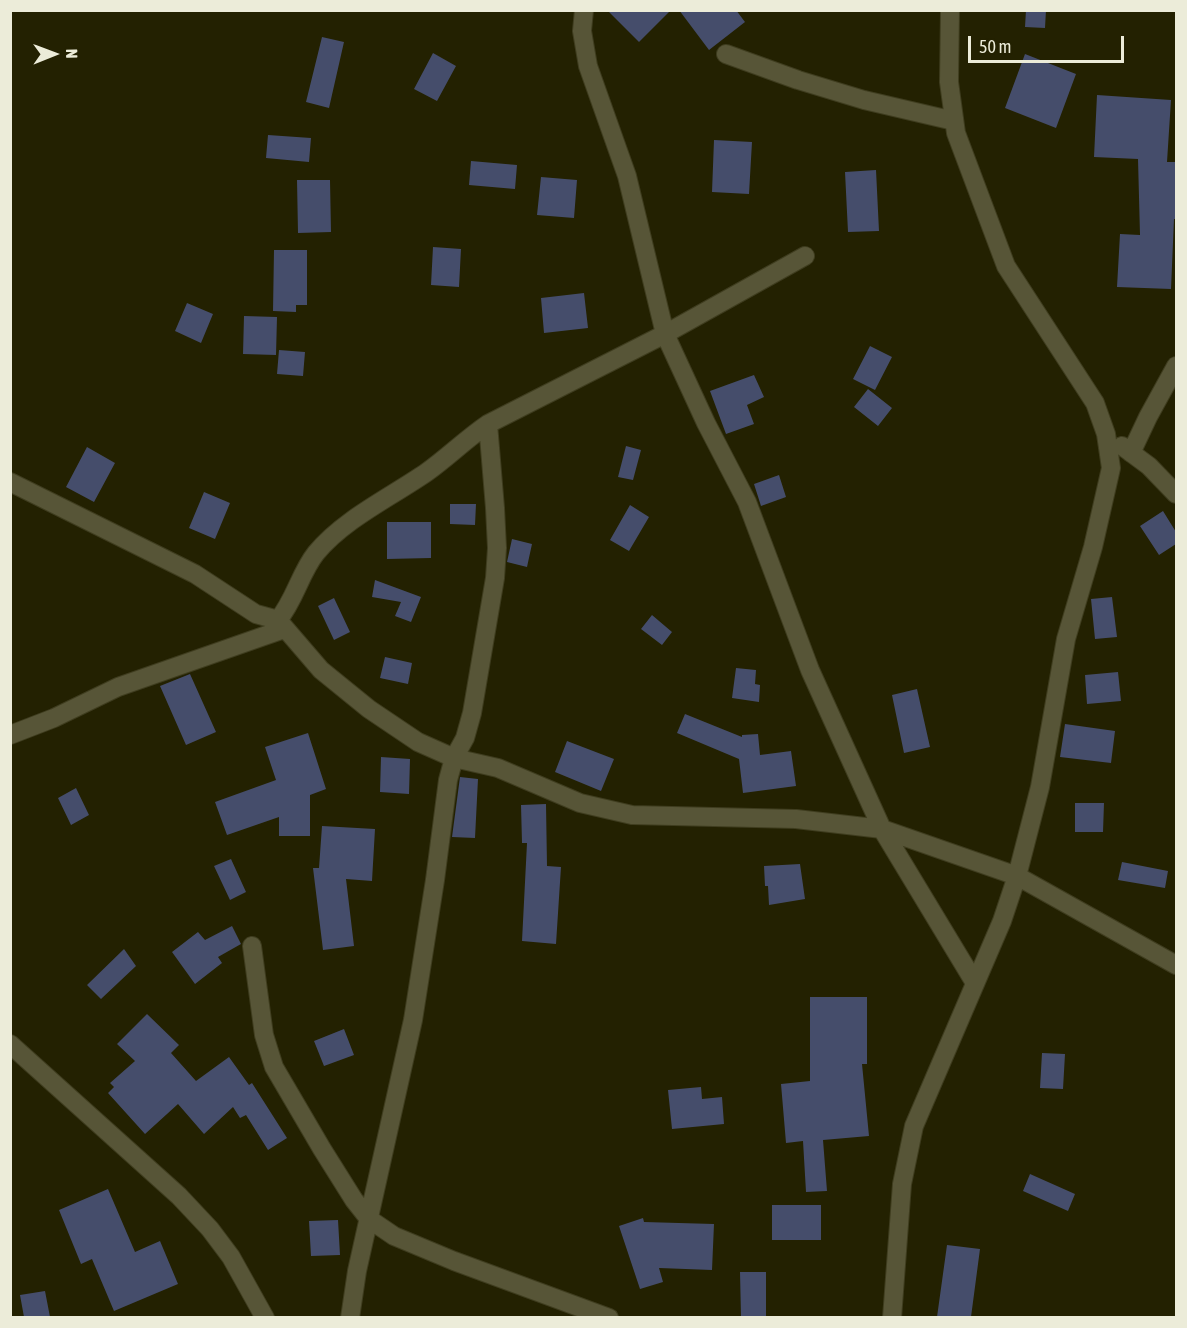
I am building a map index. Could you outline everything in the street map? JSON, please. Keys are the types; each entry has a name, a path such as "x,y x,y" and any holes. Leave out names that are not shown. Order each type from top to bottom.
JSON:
{"street":[{"path":"584,10 582,31 588,66 627,176 665,334 706,423 747,502 810,670 882,830 975,983"},
{"path":"892,1317 902,1184 914,1126 1002,921 1017,876 1040,787 1066,639 1093,547 1111,468 1106,434 1095,403 1006,266 956,133 949,82 950,10"},
{"path":"726,54 798,80 864,100 954,121"},
{"path":"10,735 54,718 118,687 281,624 315,555 334,534 427,472 467,438 488,424 665,334 805,256"},
{"path":"1131,453 1176,366"},
{"path":"350,1317 357,1271 413,1020 448,780 454,758 465,738 472,713 495,578 497,548 488,424"},
{"path":"1106,434 1149,466 1176,494"},
{"path":"10,482 195,574 256,614 281,624 321,670 369,709 418,742 454,758 498,768 580,803 632,815 796,819 882,830 1017,876 1176,965"},
{"path":"252,946 264,1035 274,1066 322,1149 354,1200 369,1219 394,1236 411,1243 609,1317"},
{"path":"10,1044 195,1212 231,1257 265,1317"}],"building":[{"path":"607,10 671,10 639,42"},
{"path":"679,10 736,10 745,22 709,50"},
{"path":"1026,10 1046,10 1045,28 1025,27"},
{"path":"322,37 344,42 329,108 306,102"},
{"path":"433,53 456,66 437,101 414,89"},
{"path":"1025,54 1076,74 1056,128 1005,108"},
{"path":"1097,95 1171,100 1167,162 1176,162 1176,219 1174,219 1171,289 1117,287 1120,234 1140,235 1138,159 1094,157"},
{"path":"268,135 311,138 309,162 266,158"},
{"path":"714,140 752,142 749,194 712,192"},
{"path":"471,161 517,165 515,189 469,185"},
{"path":"876,170 879,231 848,232 845,172"},
{"path":"541,177 577,180 574,218 537,215"},
{"path":"297,180 330,180 331,232 298,233"},
{"path":"433,247 461,249 459,287 431,285"},
{"path":"274,250 307,250 307,305 296,305 296,312 273,311"},
{"path":"584,293 588,328 544,333 541,298"},
{"path":"187,303 213,314 201,343 175,331"},
{"path":"244,316 277,317 276,355 243,354"},
{"path":"870,346 892,357 875,390 853,379"},
{"path":"279,350 305,352 303,376 277,374"},
{"path":"754,375 764,397 747,405 754,424 726,434 710,391"},
{"path":"868,389 892,408 878,426 854,407"},
{"path":"626,446 641,450 633,480 618,477"},
{"path":"87,447 115,463 94,502 66,487"},
{"path":"779,475 786,497 761,506 754,484"},
{"path":"204,492 230,503 215,539 189,528"},
{"path":"450,504 476,504 475,525 450,524"},
{"path":"630,505 649,517 629,551 610,540"},
{"path":"1163,511 1176,532 1176,544 1159,555 1140,526"},
{"path":"387,522 431,522 431,558 387,559"},
{"path":"512,539 532,544 527,567 507,562"},
{"path":"375,580 421,597 411,622 395,616 401,602 372,597"},
{"path":"1112,597 1117,637 1095,639 1091,599"},
{"path":"334,598 350,632 334,640 318,606"},
{"path":"652,615 672,632 662,645 641,629"},
{"path":"385,657 412,663 408,684 380,678"},
{"path":"736,668 756,670 755,684 760,685 759,702 732,698"},
{"path":"1118,672 1121,701 1087,704 1085,675"},
{"path":"190,674 216,732 186,745 160,686"},
{"path":"917,689 930,747 904,753 892,695"},
{"path":"685,714 742,737 742,735 758,734 760,755 791,751 796,786 743,793 739,759 677,733"},
{"path":"1065,724 1115,731 1111,763 1060,757"},
{"path":"308,733 326,789 310,795 310,836 279,836 279,817 227,835 215,802 276,780 265,747"},
{"path":"567,741 614,759 601,791 555,772"},
{"path":"381,757 410,759 409,794 380,792"},
{"path":"460,777 478,779 475,838 452,837"},
{"path":"76,788 89,815 71,825 58,798"},
{"path":"1075,803 1104,803 1103,832 1075,832"},
{"path":"546,804 547,866 561,867 556,944 522,941 527,843 522,843 521,805"},
{"path":"322,826 375,829 372,881 346,879 354,946 323,950 313,868 319,868"},
{"path":"231,859 246,892 230,900 214,866"},
{"path":"1122,862 1168,871 1165,888 1118,880"},
{"path":"800,864 805,899 769,905 764,866"},
{"path":"232,926 241,944 218,957 222,963 195,984 172,952 198,932 205,940"},
{"path":"124,949 136,966 101,999 87,985"},
{"path":"810,997 867,997 867,1064 862,1064 869,1136 823,1140 827,1191 806,1192 803,1141 786,1143 781,1084 810,1081"},
{"path":"147,1014 179,1045 171,1053 196,1081 229,1057 249,1085 252,1083 287,1138 268,1150 246,1115 240,1118 233,1107 204,1134 178,1104 145,1134 108,1093 114,1087 110,1083 135,1061 117,1044"},
{"path":"344,1029 354,1055 324,1066 314,1041"},
{"path":"1042,1053 1065,1054 1063,1089 1040,1088"},
{"path":"701,1087 702,1099 722,1097 724,1124 672,1129 668,1090"},
{"path":"1030,1174 1075,1194 1068,1211 1023,1191"},
{"path":"108,1189 135,1252 160,1241 178,1284 114,1311 92,1259 81,1264 59,1210"},
{"path":"772,1205 821,1205 821,1240 772,1240"},
{"path":"643,1218 644,1222 714,1224 712,1270 659,1268 663,1282 640,1289 619,1226"},
{"path":"338,1220 340,1255 311,1256 309,1221"},
{"path":"947,1245 980,1249 971,1317 937,1317"},
{"path":"740,1272 766,1272 766,1317 741,1317"},
{"path":"45,1291 50,1317 24,1317 20,1295"}]}
